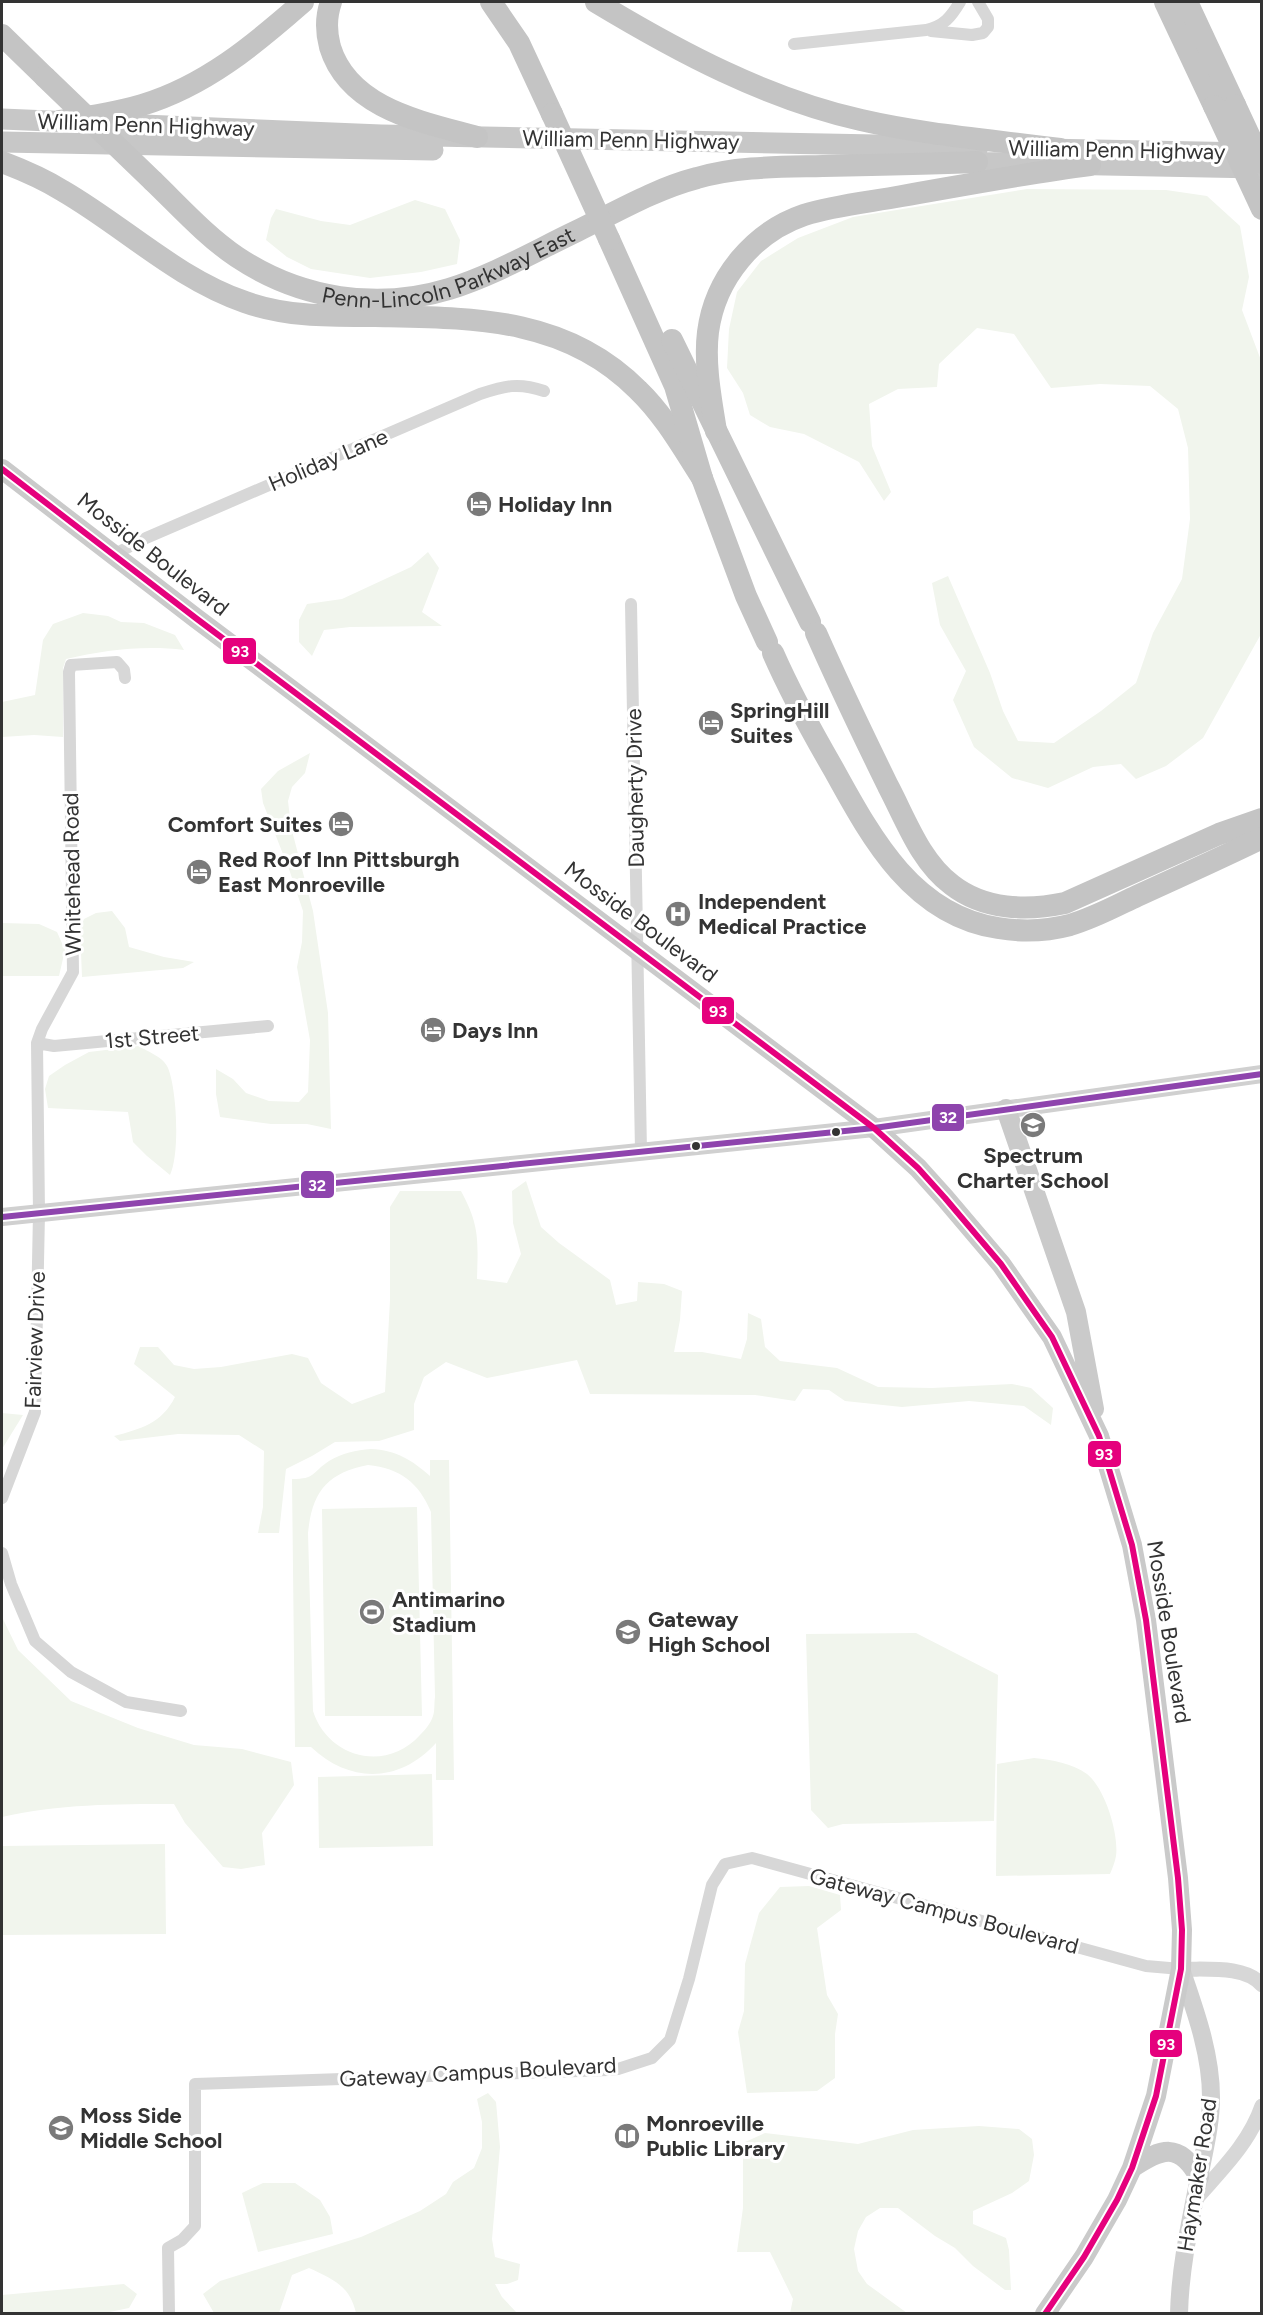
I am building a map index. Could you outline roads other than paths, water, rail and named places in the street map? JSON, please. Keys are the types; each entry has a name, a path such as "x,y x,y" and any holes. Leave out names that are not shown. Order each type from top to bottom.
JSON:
{"highway":[{"path":"60,122 103,115 141,105 190,86 239,56 303,2"},
{"path":"331,2 327,24 332,51 345,75 358,89 378,103 402,115 477,137"},
{"path":"491,2 519,43 560,113"},
{"path":"511,2 532,36 560,113 617,238 790,576 851,712 921,849 943,877 972,897 997,905 1024,908 1065,903 1225,844 1262,838"},
{"path":"596,2 712,67 776,94 839,114 893,126 1060,149"},
{"path":"1165,2 1224,105 1262,163"},
{"path":"1187,2 1262,209"},
{"name":"Penn-Lincoln Parkway East","path":"2,35 211,237 251,266 298,287 346,299 391,299 447,289 494,271 662,190 710,174 757,168 977,162"},
{"name":"William Penn Highway","path":"2,119 477,137 1262,153"},
{"name":"William Penn Highway","path":"2,142 766,154 977,162 1262,168"},
{"path":"2,162 64,191 177,269 217,291 247,303 307,315 443,317 494,321 526,327 553,336 597,357 625,377 650,402 702,477"},
{"path":"716,431 708,358 708,332 713,309 722,286 736,264 753,245 773,230 794,219 827,209 1019,175 1090,165"},
{"path":"617,238 675,386 702,477 746,596 796,702 858,814 904,878 937,905 963,918 992,927 1024,930 1071,924 1225,844 1262,819"},
{"path":"346,299 443,317"},
{"path":"1225,844 1262,803"},
{"path":"1225,844 1262,844"}],"main road":[{"name":"Mosside Boulevard","path":"2,469 115,554 196,619 874,1128 918,1168 1001,1264 1052,1337 1099,1436 1132,1545 1146,1620 1178,1878 1182,1930 1181,1969 1156,2096 1132,2168 1084,2257 1045,2313"},
{"path":"2,1217 874,1128 1262,1074"},
{"path":"1006,1109 1076,1312 1099,1436"},
{"name":"Haymaker Road","path":"1179,2313 1183,2265 1208,2134 1211,2095 1200,2028 1181,1969"},
{"path":"1132,2168 1151,2155 1172,2152 1188,2160 1199,2177"}],"street":[{"path":"794,44 940,27 948,21 960,2"},
{"path":"926,30 972,35 983,33 988,27 988,19 978,2"},
{"name":"Holiday Lane","path":"115,554 146,538 480,394 517,384 544,391"},
{"name":"Daugherty Drive","path":"631,604 640,1151"},
{"name":"Whitehead Road","path":"39,1213 37,1043 42,1029 73,972 70,664 117,662 124,670 125,678"},
{"name":"1st Street","path":"37,1043 54,1046 268,1026"},
{"name":"Fairview Drive","path":"2,1498 35,1412 39,1213"},
{"path":"2,1553 11,1584 35,1641 71,1672 126,1702 181,1711"},
{"name":"Gateway Campus Boulevard","path":"170,2313 168,2248 182,2240 195,2226 195,2084 608,2070 652,2058 670,2040 689,1979 712,1885 725,1864 752,1858 1146,1966 1181,1969"},
{"path":"1181,1969 1241,1973 1252,1977 1262,1986"},
{"path":"1195,2200 1240,2149 1256,2124 1262,2106"}],"place":[{"name":"Holiday Inn","path":"479,504"},
{"name":"SpringHill Suites","path":"711,723"},
{"name":"Comfort Suites","path":"341,824"},
{"name":"Red Roof Inn Pittsburgh East Monroeville","path":"199,872"},
{"name":"Independent Medical Practice","path":"678,914"},
{"name":"Days Inn","path":"433,1030"},
{"name":"Spectrum Charter School","path":"1033,1125"},
{"name":"Antimarino Stadium","path":"372,1612"},
{"name":"Gateway High School","path":"628,1632"},
{"name":"Moss Side Middle School","path":"61,2128"},
{"name":"Monroeville Public Library","path":"627,2136"}]}
